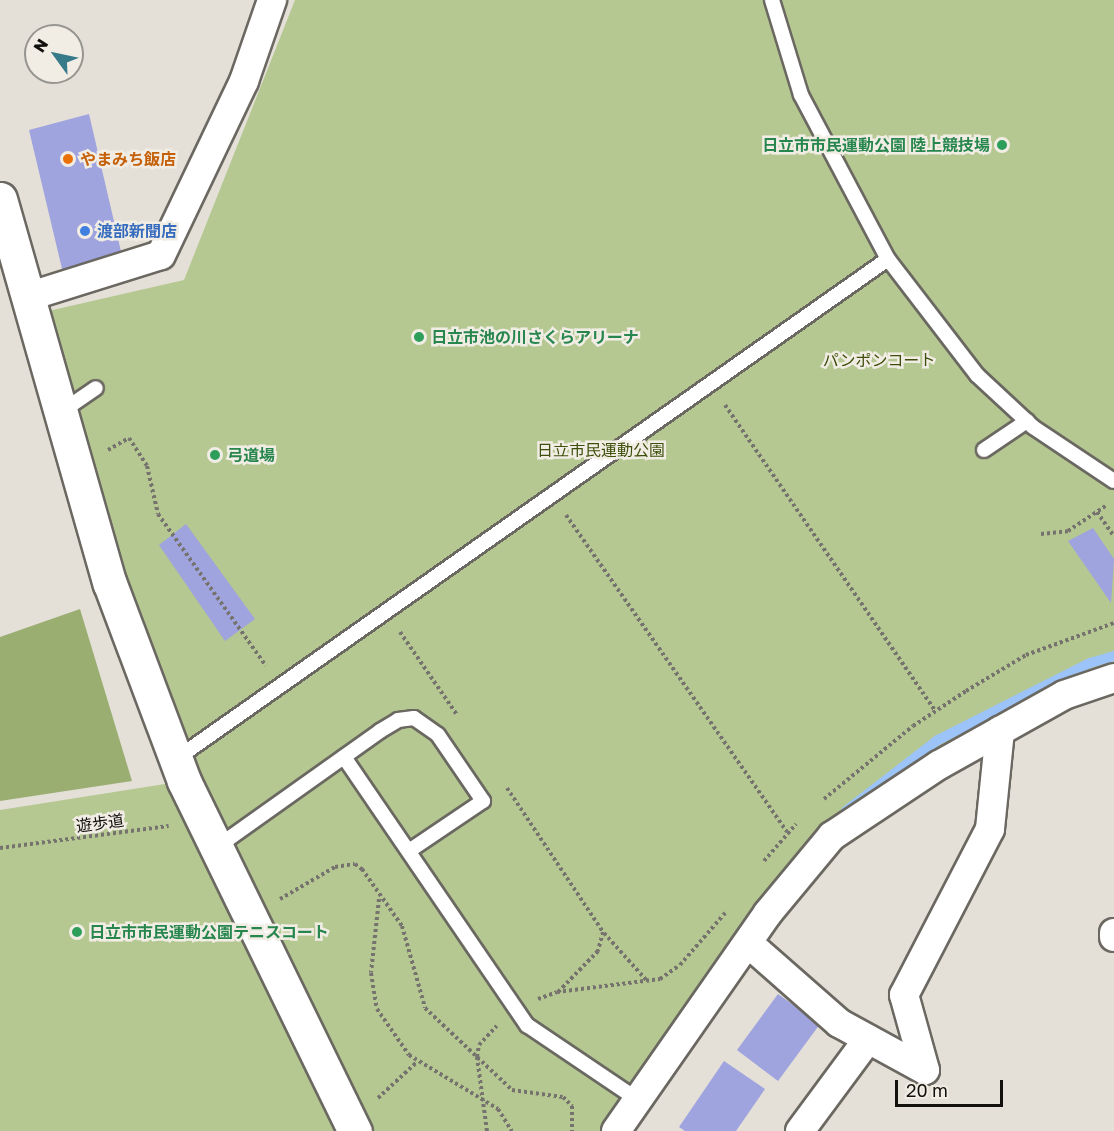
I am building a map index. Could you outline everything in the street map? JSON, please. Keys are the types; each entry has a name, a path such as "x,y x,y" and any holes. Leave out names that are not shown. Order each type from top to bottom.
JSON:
{"street":[{"path":"27,297 161,255 244,81 272,0"},
{"path":"0,199 111,584 176,759 209,835 351,1123"},
{"path":"616,1131 748,943 832,836 1000,731 1064,695 1114,678"},
{"path":"748,943 840,1023 925,1070 903,995 990,829 1000,731"},
{"path":"800,1131 868,1039"}],"lane":[{"path":"772,0 801,95 888,259 977,375 1027,421 1114,481"},
{"path":"176,759 888,259"},
{"path":"60,413 96,388"},
{"path":"984,450 1027,421"},
{"path":"209,835 344,757 398,720 414,718 433,730 483,801 409,851"},
{"path":"344,757 527,1025 638,1100"}],"path":[{"path":"710,384 935,711"},
{"path":"77,469 129,438 147,466 158,514 280,685"},
{"path":"552,495 787,832"},
{"path":"1041,534 1068,531 1111,503"},
{"path":"1097,512 1114,536"},
{"name":"遊歩道","path":"0,848 209,835"},
{"path":"249,917 346,864 362,869 379,900 402,926 410,945 425,1008 512,1090 563,1097 572,1106 572,1131"},
{"path":"379,900 372,992 384,1021 417,1062 498,1109 512,1131"},
{"path":"603,932 648,981"},
{"path":"487,1131 477,1057 489,1032 518,1012 557,992 660,979 680,964"},
{"path":"351,1123 390,1091 417,1062"}],"green space":[{"name":"日立市民運動公園","path":"295,0 1114,0 1114,678 832,836 616,1131 0,1131 0,810 184,781 31,315 184,280"},
{"path":"80,609 132,781 0,801 0,637"}],"building":[{"path":"89,114 123,260 63,273 29,130"},
{"path":"186,524 255,619 225,641 159,545"},
{"path":"1093,528 1114,559 1111,603 1068,541"},
{"path":"778,994 820,1024 778,1081 737,1050"},
{"path":"724,1061 765,1089 736,1131 685,1131 679,1127"}],"waterway":[{"path":"846,811 938,740 1090,663 1114,656"}],"place":[{"name":"日立市市民運動公園 陸上競技場","path":"1002,145"},
{"name":"やまみち飯店","path":"68,159"},
{"name":"渡部新聞店","path":"85,231"},
{"name":"日立市池の川さくらアリーナ","path":"419,337"},
{"name":"弓道場","path":"215,455"},
{"name":"日立市市民運動公園テニスコート","path":"77,932"}],"park label":[{"name":"パンポンコート","path":"879,360"}]}
